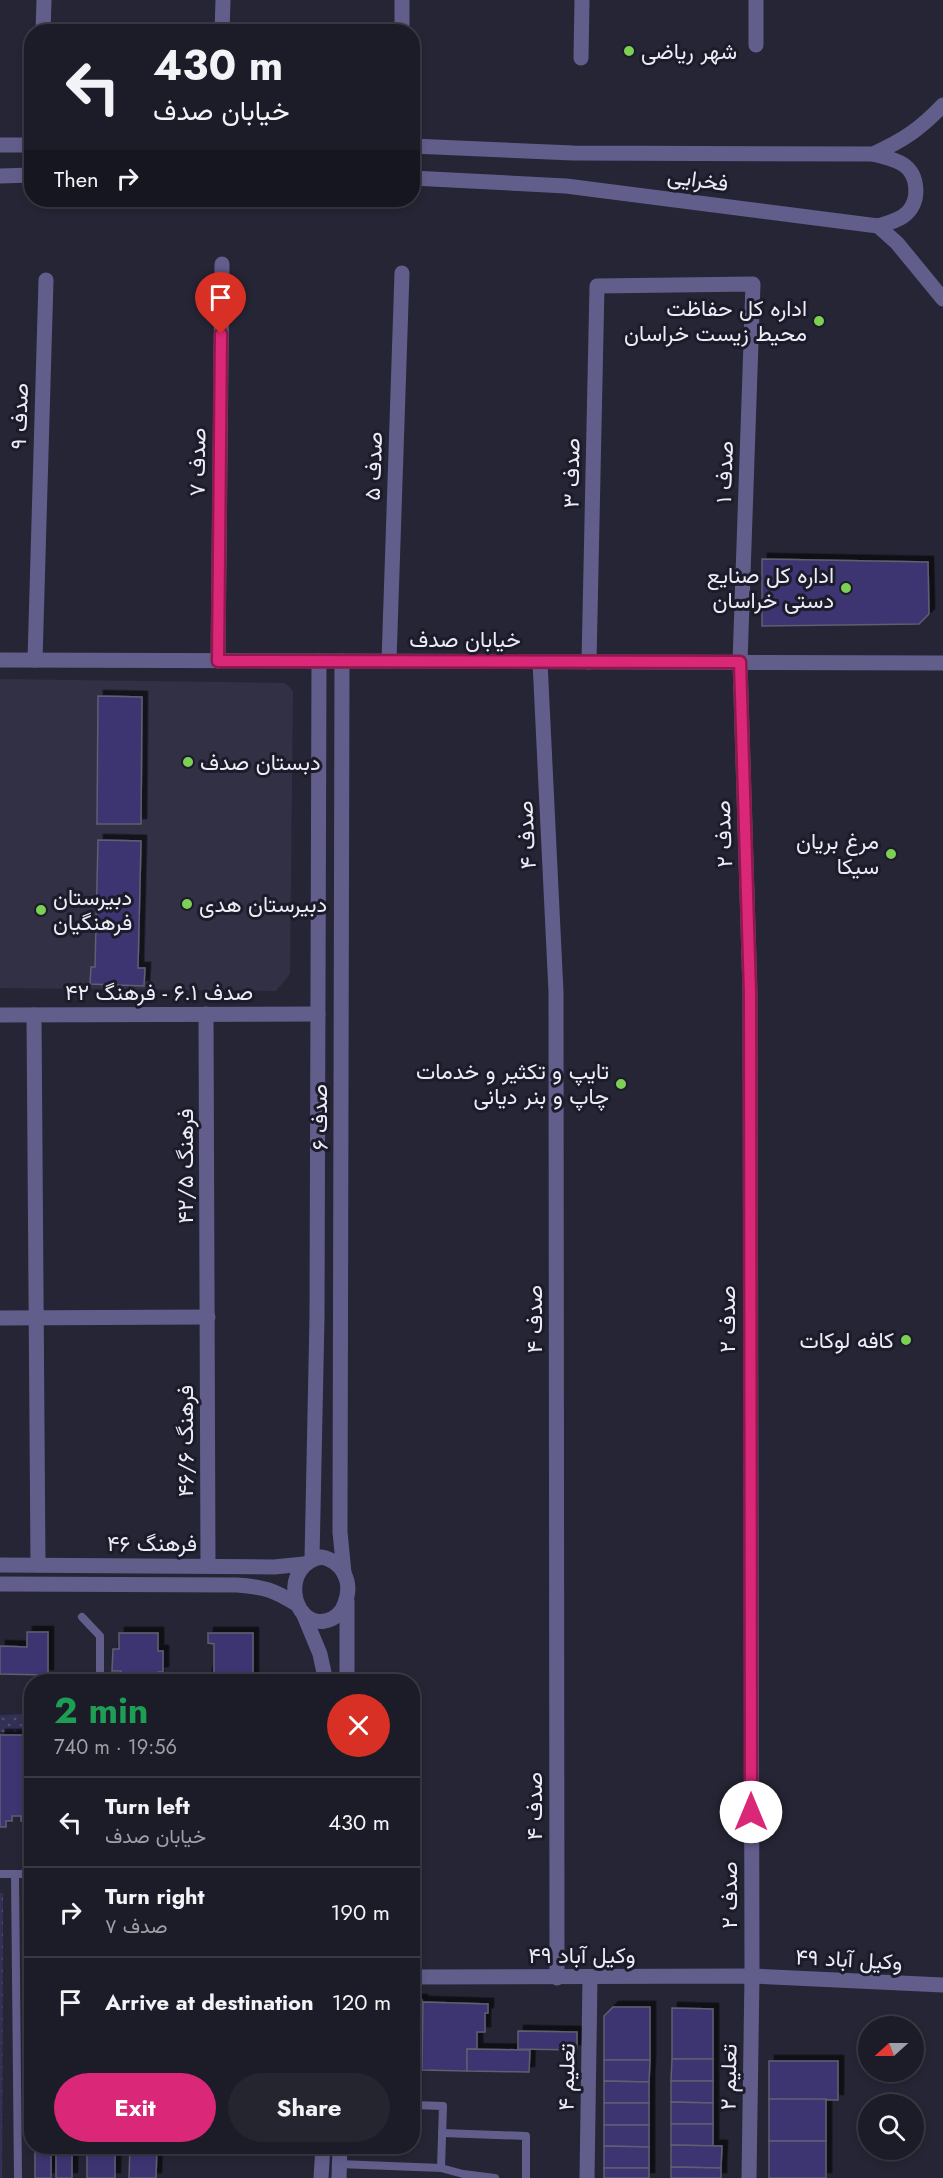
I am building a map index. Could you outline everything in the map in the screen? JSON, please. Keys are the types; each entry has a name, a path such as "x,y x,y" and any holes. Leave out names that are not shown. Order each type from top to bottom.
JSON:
{"street":[{"path":"44,0 44,24"},
{"path":"222,24 223,0"},
{"path":"402,0 402,24"},
{"path":"581,58 582,0"},
{"path":"756,0 756,45"},
{"name":"فخرایی","path":"420,146 573,153 873,154 919,129 943,105"},
{"path":"0,145 24,145"},
{"path":"873,154 893,159 907,167 915,181 916,197 908,212 895,221 879,226 897,243 943,299"},
{"path":"0,176 24,176"},
{"name":"فخرایی","path":"420,178 566,186 879,226"},
{"name":"صدف ۷","path":"218,661 222,264"},
{"name":"صدف ۵","path":"389,661 402,273"},
{"name":"صدف ۹","path":"35,660 46,280"},
{"name":"صدف ۳","path":"589,662 597,286 753,284"},
{"name":"صدف ۱","path":"740,662 753,284"},
{"name":"خیابان صدف","path":"0,660 937,664"},
{"name":"صدف ۶","path":"308,1561 317,1226 319,661"},
{"name":"صدف ۶","path":"342,661 340,1533 344,1573"},
{"name":"صدف ۴","path":"540,662 556,992 557,1978"},
{"name":"صدف ۲","path":"740,662 750,993 752,1976"},
{"name":"فرهنگ ۴۲/۵","path":"206,1014 208,1317"},
{"name":"صدف ۶.۱ - فرهنگ ۴۲","path":"0,1015 318,1014"},
{"path":"34,1015 38,1565"},
{"path":"317,1226 341,1227"},
{"path":"0,1318 208,1317"},
{"name":"فرهنگ ۴۶/۶","path":"208,1317 208,1566"},
{"path":"324,1674 320,1654 295,1597 296,1580 308,1561 322,1557 332,1559 339,1565 347,1581 347,1674"},
{"name":"فرهنگ ۴۶","path":"0,1565 274,1567 308,1561"},
{"name":"فرهنگ ۴۶","path":"0,1584 237,1584 264,1587 278,1593 300,1609"},
{"path":"300,1609 311,1619 321,1621 330,1619 339,1614 346,1598"},
{"name":"وکیل آباد ۴۹","path":"420,1977 752,1976"},
{"name":"۴۹ وکیل آباد","path":"752,1976 943,1985"},
{"name":"تعلیم ۲","path":"749,2178 752,1976"},
{"name":"تعلیم ۴","path":"587,2178 590,1978"},
{"path":"321,2178 322,2154"},
{"path":"339,2171 340,2154"}],"lane":[{"path":"82,1617 100,1636 100,1674"},
{"path":"0,1874 24,1874"},
{"path":"15,1874 18,2178"},
{"path":"420,2105 443,2106 441,2168"},
{"path":"442,2133 526,2136 526,2178"},
{"path":"339,2171 441,2168 463,2174 495,2178"}],"shaded area":[{"path":"0,679 285,683 293,691 290,974 276,991 0,988"},
{"path":"24,1714 24,1732 0,1732 0,1715"},
{"path":"0,1893 3,1893 2,2178 0,2178"}],"building":[{"name":"اداره کل صنایع دستی خراسان","path":"762,559 928,562 929,614 919,624 762,626"},
{"path":"98,696 142,697 141,824 97,824"},
{"path":"98,840 141,841 138,968 145,968 144,986 90,984 91,967 95,967"},
{"path":"27,1632 48,1632 48,1674 0,1674 0,1646 27,1647"},
{"path":"119,1633 158,1633 158,1651 163,1651 163,1672 121,1674 121,1671 112,1671 113,1649 119,1649"},
{"path":"208,1633 253,1633 253,1674 207,1674 214,1673 214,1644 208,1643"},
{"path":"0,1735 24,1735 24,1821 21,1821 21,1816 12,1816 12,1821 6,1821 6,1827 0,1827"},
{"path":"420,2000 422,2000 421,2060"},
{"path":"423,2002 488,2004 488,2013 485,2013 485,2032 477,2032 477,2049 467,2049 467,2071 422,2070"},
{"path":"613,2007 650,2007 650,2060 604,2060 604,2016"},
{"path":"672,2008 713,2009 713,2059 672,2059"},
{"path":"518,2031 577,2032 577,2050 518,2049"},
{"path":"467,2049 530,2050 529,2072 467,2071"},
{"path":"672,2059 713,2059 713,2081 671,2081"},
{"path":"604,2060 650,2060 649,2082 604,2081"},
{"path":"769,2061 838,2061 838,2100 769,2099"},
{"path":"604,2081 649,2082 649,2103 604,2103"},
{"path":"671,2081 713,2081 713,2103 671,2102"},
{"path":"769,2099 826,2099 826,2141 769,2141"},
{"path":"671,2102 713,2103 713,2124 671,2124"},
{"path":"604,2103 649,2103 649,2125 604,2125"},
{"path":"671,2124 713,2124 713,2146 671,2145"},
{"path":"604,2125 649,2125 649,2147 604,2146"},
{"path":"769,2141 826,2141 826,2178 769,2178"},
{"path":"671,2145 722,2146 721,2168 671,2167"},
{"path":"604,2146 649,2147 649,2168 604,2168"},
{"path":"35,2154 51,2154 51,2178 35,2178"},
{"path":"56,2154 72,2154 72,2178 56,2178"},
{"path":"87,2154 115,2154 115,2178 87,2178"},
{"path":"130,2154 157,2154 156,2178 129,2178"},
{"path":"671,2167 721,2168 721,2178 671,2178"},
{"path":"604,2168 649,2168 649,2178 604,2178"}],"place":[{"name":"شهر ریاضی","path":"629,51"},
{"name":"اداره کل حفاظت محیط زیست خراسان","path":"819,321"},
{"name":"اداره کل صنایع دستی خراسان","path":"846,588"},
{"name":"دبستان صدف","path":"188,762"},
{"name":"مرغ بریان سیکا","path":"891,854"},
{"name":"دبیرستان هدی","path":"187,904"},
{"name":"دبیرستان فرهنگیان","path":"41,910"},
{"name":"تایپ و تکثیر و خدمات چاپ و بنر دیانی","path":"621,1084"},
{"name":"کافه لوکات","path":"906,1340"}],"route":[{"path":"221,334 218,661 740,662 750,993 751,1812"}]}
